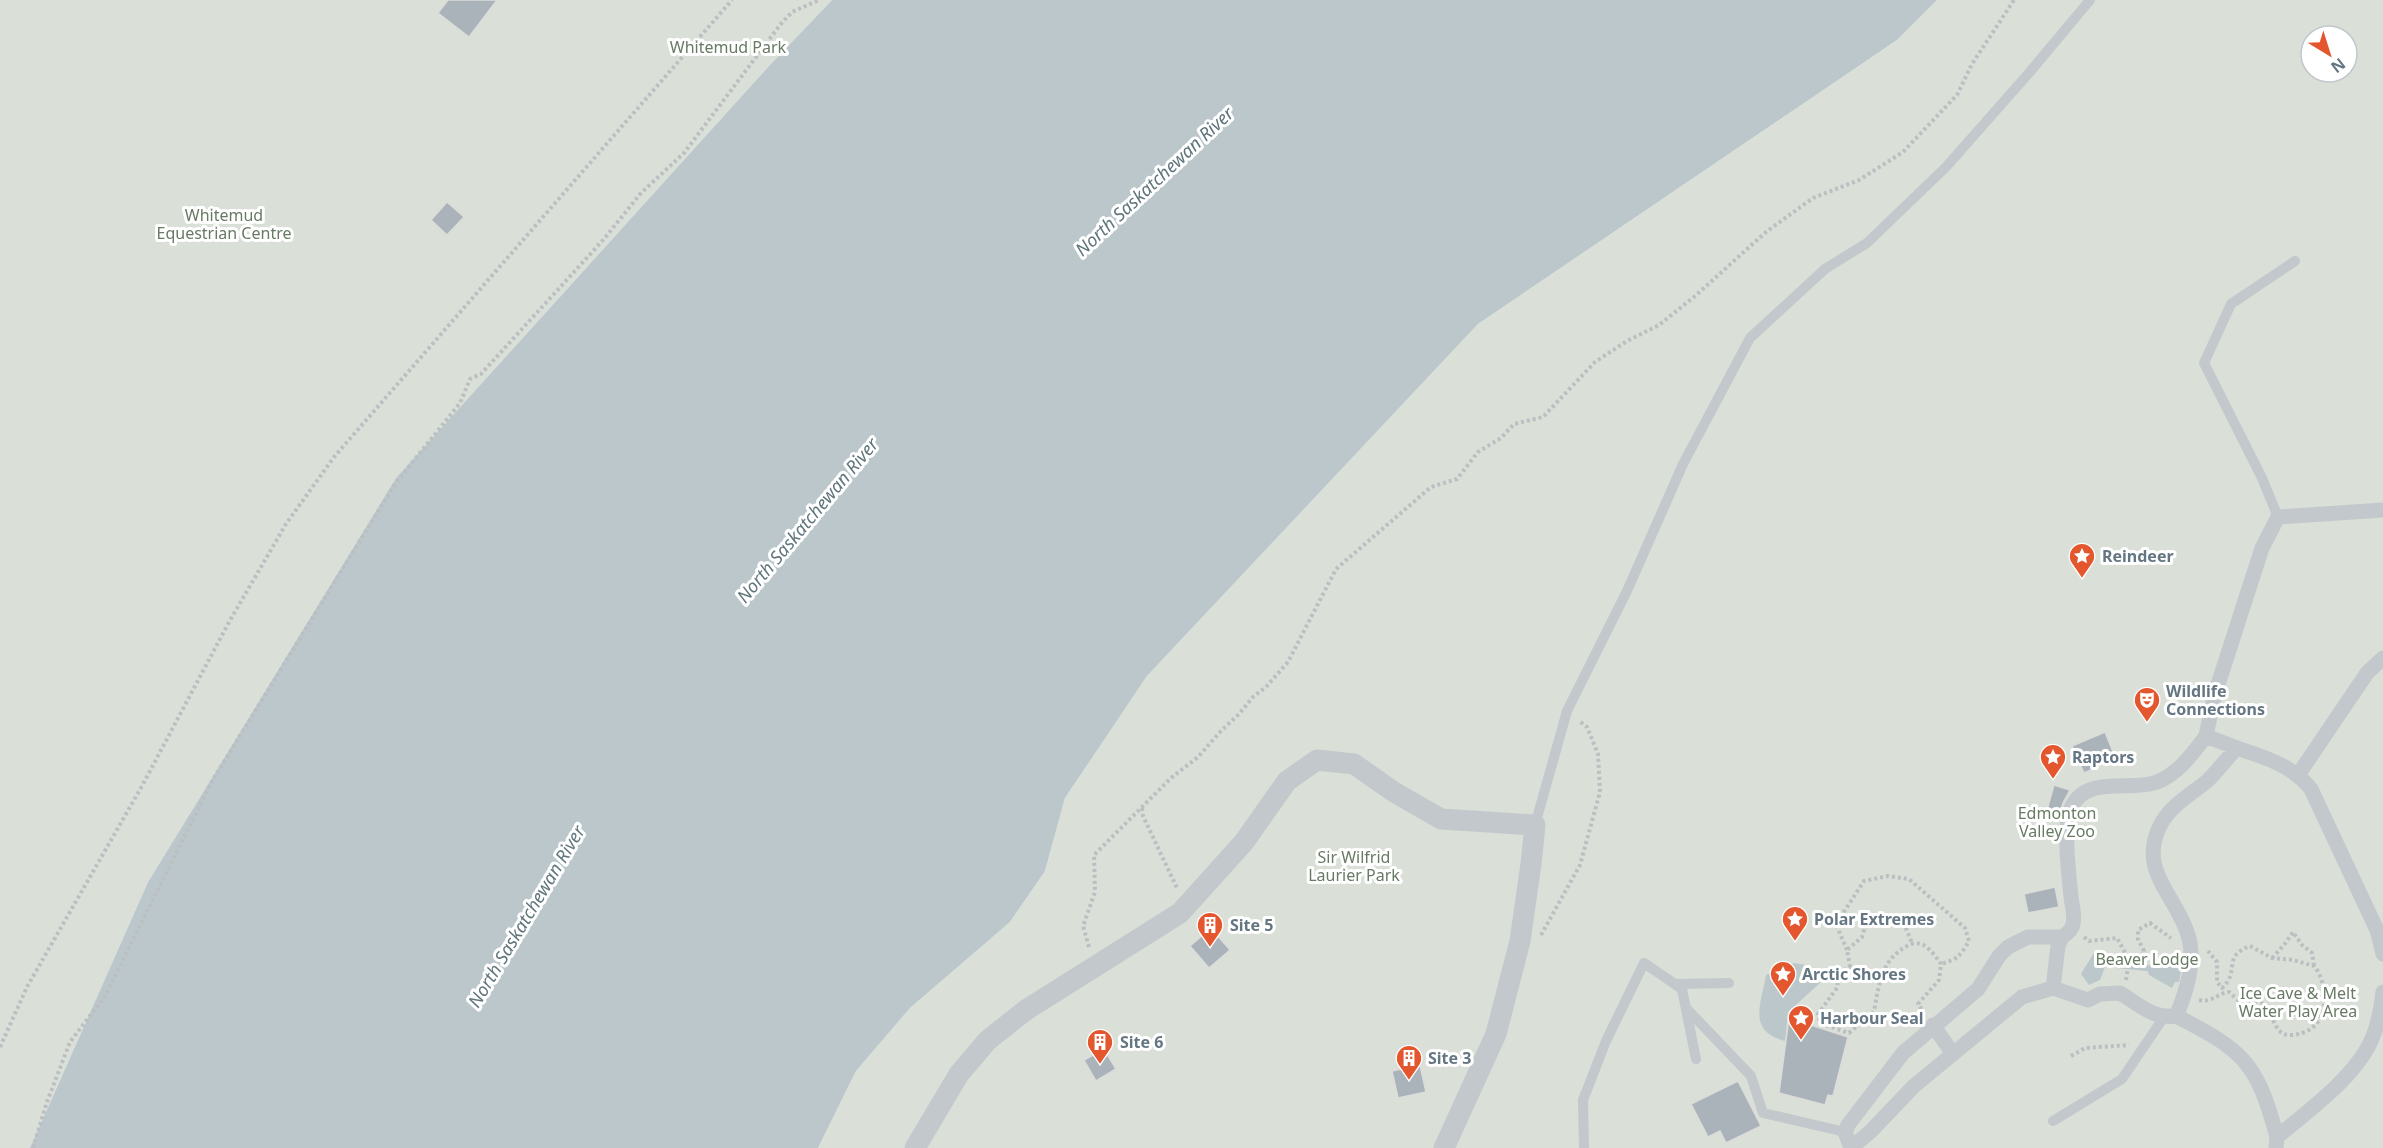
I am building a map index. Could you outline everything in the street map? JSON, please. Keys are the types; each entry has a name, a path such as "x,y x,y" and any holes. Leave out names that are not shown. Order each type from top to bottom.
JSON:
{"street":[{"path":"2053,988 2058,946 2074,920 2068,869 2068,821 2072,805 2085,792 2093,789 2144,785 2163,779 2192,754 2206,736 2214,697 2262,548 2278,517 2383,510"},
{"path":"2298,775 2367,673 2383,658"},
{"path":"2206,736 2270,759 2298,775 2315,797 2377,930 2383,954"},
{"path":"2170,1017 2186,990 2190,967 2189,946 2184,924 2158,880 2154,847 2157,834 2171,810 2208,779 2236,748"},
{"path":"915,1148 959,1074 988,1040 1026,1010 1180,913 1244,842 1287,781 1317,760 1354,764 1394,792 1441,819 1535,825 1532,864 1520,941 1496,1034 1444,1148"},
{"path":"2067,933 2028,937 2008,947 1978,989 1933,1025 1903,1053 1848,1125 1845,1132 1851,1148 1871,1131 1914,1086 2010,1006 2032,993 2053,988 2088,1000 2100,994 2120,993 2139,1007 2170,1017 2218,1038 2247,1064 2261,1087 2277,1142 2356,1066 2376,1030 2383,992"},
{"path":"1933,1025 1953,1054"}],"lane":[{"path":"1535,825 1567,711 1627,591 1683,464 1750,338 1825,269 1867,243 1946,167 2090,0"},
{"path":"2278,517 2262,478 2204,363 2231,304 2295,261"},
{"path":"1584,1148 1583,1100 1604,1046 1644,963 1682,989 1696,1059"},
{"path":"1676,984 1729,983"},
{"path":"1686,1008 1751,1076 1763,1113 1845,1132"},
{"path":"2053,1121 2106,1091 2122,1079 2170,1017"}],"path":[{"path":"0,1047 27,987 136,796 229,622 286,524 334,457 732,0"},
{"path":"33,1148 47,1102 70,1042 105,996 211,783 395,484 460,404 470,379 481,374 604,239 640,193 684,153 780,25 792,12 819,0"},
{"path":"1096,943 1088,948 1083,926 1095,892 1094,855 1171,778 1198,757 1288,662 1336,569 1431,487 1456,479 1478,452 1501,438 1514,424 1543,417 1595,362 1659,324 1694,297 1766,232 1813,198 1859,180 1903,152 1957,95 1972,64 2014,0"},
{"path":"1142,807 1143,816 1180,893 1180,913"},
{"path":"1850,967 1847,950 1836,924 1864,881 1888,876 1909,879 1965,928 1969,941 1965,948 1956,960 1941,964"},
{"path":"1847,950 1862,937 1865,927 1892,916 1903,921 1912,943"},
{"path":"2129,960 2143,954 2144,951 2138,939 2138,930 2150,923 2175,941 2210,951 2217,962 2217,982 2222,987 2232,975 2231,962 2239,950 2250,946 2272,958 2293,960 2314,966"},
{"path":"2186,990 2206,1001 2229,992 2238,1000 2265,1003 2271,1011 2275,1025 2283,1034 2299,1035 2314,1027 2323,1011 2323,980 2314,966 2312,953 2302,945 2293,932 2272,958"},
{"path":"2067,933 2089,941 2117,938 2129,960 2126,973"},
{"path":"1879,980 1850,967 1839,972 1837,988 1818,1014 1820,1023 1849,1033 1874,1011 1879,980 1885,964 1896,952 1912,943 1924,945 1941,964 1939,980 1918,1004 1933,1025"},
{"path":"2071,1056 2085,1048 2133,1045"}],"green space":[{"name":"Whitemud Equestrian Centre","path":"0,0 832,0 769,66 396,478 148,882 30,1148 0,1148"},
{"path":"1937,0 2383,0 2383,1148 818,1148 856,1071 910,1008 1010,922 1045,871 1065,798 1147,676 1478,324 1897,40"}],"water":[{"name":"North Saskatchewan River","path":"832,0 1937,0 1897,40 1478,324 1147,676 1065,798 1045,871 1010,922 910,1008 856,1071 818,1148 30,1148 148,882 396,478 769,66"},
{"path":"2095,951 2105,956 2105,967 2100,980 2089,985 2081,974"},
{"path":"2164,959 2182,966 2179,982 2175,982 2172,988 2149,975 2147,968 2152,962"},
{"name":"Arctic Shores","path":"1794,963 1812,966 1820,983 1788,1012 1785,1041 1765,1031 1759,1016 1760,1006 1766,975"}],"building":[{"path":"448,0 497,0 469,37 438,13"},
{"path":"447,202 464,217 447,235 431,220"},
{"path":"2105,732 2116,759 2084,773 2072,746"},
{"path":"2054,785 2070,790 2063,803 2058,821 2045,817"},
{"path":"2055,887 2059,907 2028,913 2024,894"},
{"name":"Site 5","path":"1211,928 1230,950 1209,968 1190,946"},
{"path":"1789,1018 1848,1037 1833,1096 1828,1095 1825,1105 1779,1093"},
{"name":"Site 6","path":"1104,1049 1116,1069 1096,1081 1084,1060"},
{"name":"Site 3","path":"1420,1065 1426,1092 1398,1098 1392,1071"},
{"path":"1738,1081 1761,1126 1726,1143 1720,1131 1708,1137 1691,1104"}],"waterway":[{"path":"2106,964 2147,968"}],"place":[{"name":"Reindeer","path":"2082,579"},
{"name":"Wildlife Connections","path":"2147,723"},
{"name":"Raptors","path":"2053,780"},
{"name":"Polar Extremes","path":"1795,942"},
{"name":"Site 5","path":"1210,948"},
{"name":"Arctic Shores","path":"1783,997"},
{"name":"Harbour Seal","path":"1801,1041"},
{"name":"Site 6","path":"1100,1065"},
{"name":"Site 3","path":"1409,1081"}],"park label":[{"name":"Whitemud Park","path":"728,47"},
{"name":"Edmonton Valley Zoo","path":"2057,822"},
{"name":"Sir Wilfrid Laurier Park","path":"1354,866"},
{"name":"Beaver Lodge","path":"2147,959"},
{"name":"Ice Cave & Melt Water Play Area","path":"2298,1002"}]}
